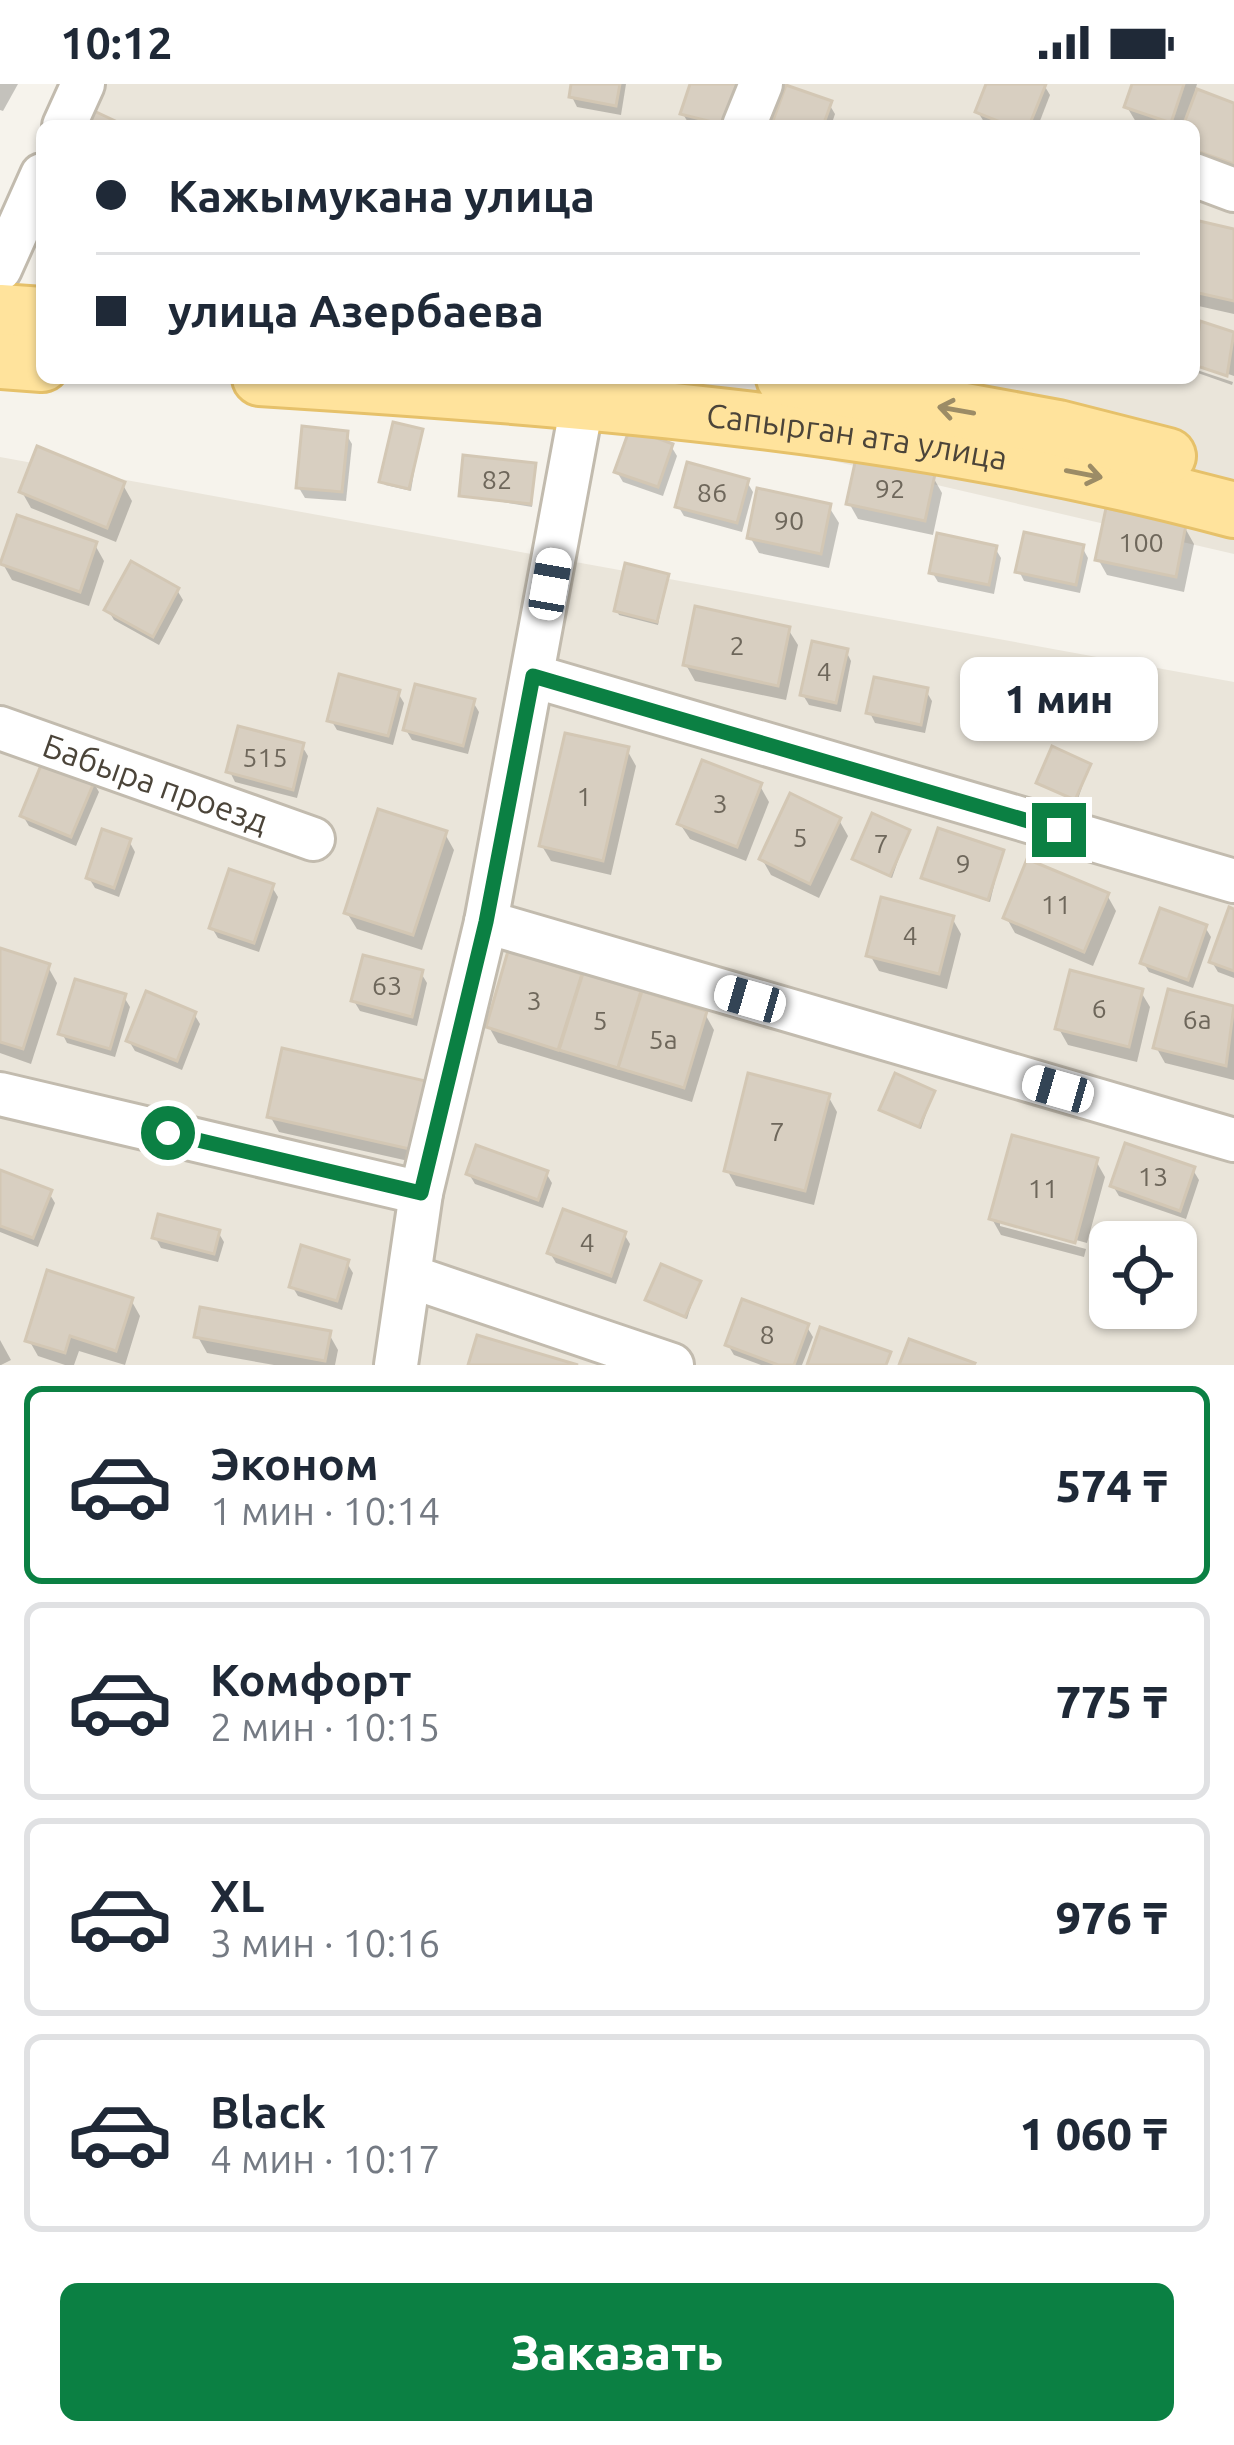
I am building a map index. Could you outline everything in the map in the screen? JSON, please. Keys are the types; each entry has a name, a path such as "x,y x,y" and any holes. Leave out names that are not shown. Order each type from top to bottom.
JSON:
{"main road":[{"path":"0,312 36,315"},
{"path":"0,362 36,364"},
{"name":"Сапырган ата улица","path":"353,384 584,399 886,435 1148,487 1234,510"},
{"name":"Сапырган ата улица","path":"817,384 1058,428 1234,473"}],"street":[{"path":"67,120 83,84"},
{"path":"746,120 761,84"},
{"path":"1200,177 1234,190"},
{"path":"0,269 36,188"},
{"path":"396,1365 421,1193 486,922 584,399"},
{"path":"533,676 1234,881"},
{"name":"Бабыра проезд","path":"0,728 313,839"},
{"path":"486,922 1234,1140"},
{"path":"0,1094 421,1193"},
{"path":"412,1276 672,1365"}],"shaded area":[{"path":"91,84 1234,84 1234,554 502,384 1200,384 1200,120 81,120"},
{"path":"0,457 1234,682 1234,1365 0,1365"}],"building":[{"path":"571,84 620,84 616,106 569,97"},
{"path":"690,84 742,84 730,120 680,114"},
{"path":"986,84 1046,84 1031,120 995,120 975,112"},
{"path":"1132,84 1184,84 1172,120 1124,107"},
{"path":"786,85 832,101 825,120 773,120"},
{"path":"1197,89 1234,103 1234,164 1200,152 1200,120 1185,120"},
{"path":"92,110 113,120 87,120"},
{"path":"1200,221 1234,229 1234,301 1200,293"},
{"path":"1200,321 1234,332 1227,376 1200,367"},
{"path":"393,422 423,429 409,489 379,482"},
{"path":"302,426 348,431 342,492 296,488"},
{"path":"630,428 673,444 658,487 614,472"},
{"path":"37,446 125,482 107,528 19,492"},
{"path":"463,455 536,463 531,504 459,496"},
{"path":"856,458 935,474 925,521 846,504"},
{"path":"687,462 749,479 737,523 675,507"},
{"path":"757,488 831,504 821,554 747,538"},
{"path":"1106,508 1186,525 1176,577 1095,560"},
{"path":"17,515 97,542 80,592 0,564"},
{"path":"1024,532 1084,545 1076,585 1015,572"},
{"path":"937,533 997,546 989,585 929,573"},
{"path":"131,561 179,588 153,637 104,610"},
{"path":"625,563 669,574 657,622 614,611"},
{"path":"695,606 790,627 778,686 683,665"},
{"path":"812,641 848,649 836,703 800,695"},
{"path":"339,674 400,690 388,736 327,721"},
{"path":"874,677 928,688 921,725 866,713"},
{"path":"987,683 1027,700 1011,736 971,719"},
{"path":"415,684 475,699 463,746 403,730"},
{"path":"238,726 304,743 293,790 226,772"},
{"path":"565,733 629,747 603,861 539,846"},
{"path":"1052,746 1091,764 1075,800 1036,783"},
{"path":"44,758 95,780 71,837 20,816"},
{"path":"702,760 762,783 737,847 677,824"},
{"path":"790,793 841,818 810,884 759,859"},
{"path":"378,809 447,831 413,935 344,913"},
{"path":"872,813 910,830 890,876 852,859"},
{"path":"938,828 1004,850 988,900 921,878"},
{"path":"102,829 131,839 114,888 86,878"},
{"path":"1027,859 1109,893 1084,952 1003,918"},
{"path":"229,869 274,884 254,943 209,928"},
{"path":"881,897 954,916 939,974 866,956"},
{"path":"1229,907 1234,909 1234,971 1209,962"},
{"path":"1160,908 1207,925 1188,980 1140,963"},
{"path":"0,948 50,964 23,1049 0,1042"},
{"path":"508,951 582,974 558,1050 486,1027"},
{"path":"363,955 423,970 412,1017 351,1001"},
{"path":"1070,970 1143,989 1129,1047 1055,1029"},
{"path":"583,973 641,991 618,1068 559,1050"},
{"path":"75,979 126,994 110,1049 58,1034"},
{"path":"1168,989 1234,1006 1226,1066 1153,1048"},
{"path":"146,991 196,1012 177,1061 126,1041"},
{"path":"642,991 707,1011 684,1088 618,1068"},
{"path":"282,1048 430,1082 414,1150 267,1117"},
{"path":"748,1073 830,1094 805,1191 724,1171"},
{"path":"895,1073 935,1091 919,1127 879,1110"},
{"path":"1012,1135 1098,1158 1075,1243 989,1219"},
{"path":"1125,1143 1195,1167 1180,1211 1110,1186"},
{"path":"476,1145 548,1171 538,1200 466,1174"},
{"path":"0,1170 52,1190 33,1238 0,1226"},
{"path":"563,1209 626,1232 611,1276 547,1253"},
{"path":"158,1214 220,1230 214,1254 152,1238"},
{"path":"301,1245 349,1260 337,1301 289,1287"},
{"path":"661,1264 701,1281 685,1317 645,1300"},
{"path":"47,1270 133,1298 116,1351 70,1336 65,1353 25,1341"},
{"path":"742,1299 809,1324 794,1365 778,1365 725,1345"},
{"path":"200,1307 331,1331 325,1361 194,1337"},
{"path":"820,1327 891,1352 886,1365 807,1365"},
{"path":"477,1335 578,1365 468,1365"},
{"path":"909,1339 975,1363 899,1365"}],"route":[{"path":"168,1133 421,1193 486,922 533,676 1059,830"}]}
